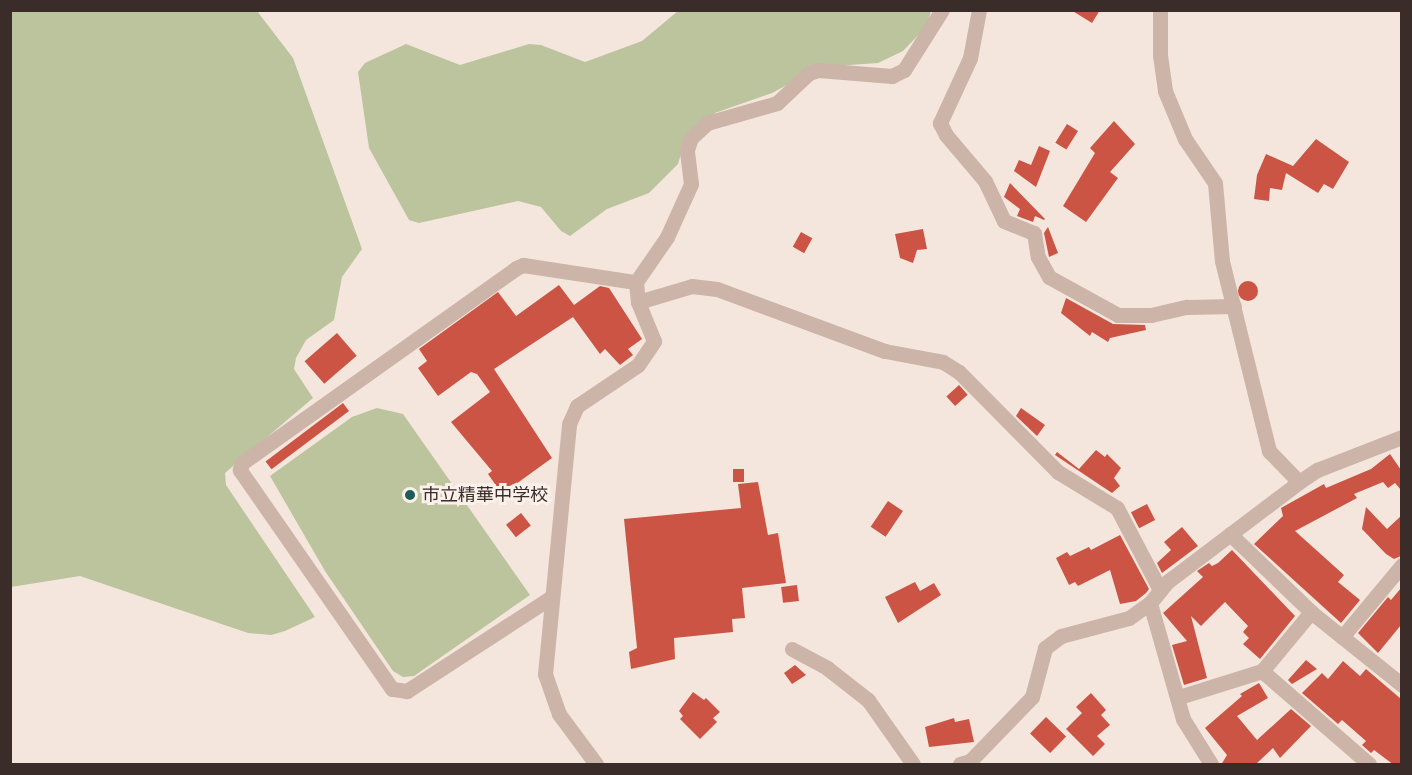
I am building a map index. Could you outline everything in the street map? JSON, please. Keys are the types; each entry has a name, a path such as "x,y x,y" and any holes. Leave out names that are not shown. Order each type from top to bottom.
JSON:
{"street":[{"path":"596,765 558,714 545,674 550,598 569,424 577,406 638,365 654,341 638,302 636,282 666,237 691,184 687,150 696,130 707,123 777,103 809,73 818,70 892,76 904,70 942,10"},
{"path":"979,10 970,58 940,123 946,135 985,181 1004,221 1034,233 1038,257 1049,277 1118,315 1151,315 1187,306 1234,306"},
{"path":"1160,10 1160,56 1165,91 1185,139 1215,183 1222,261 1269,451 1299,482"},
{"path":"550,598 407,692 392,688 240,470 242,463 516,268 523,266 636,282"},
{"path":"638,302 692,286 717,289 885,351 943,362 959,372 1058,472 1117,508 1160,590"},
{"path":"960,765 970,761 1032,697 1045,648 1061,636 1129,618 1150,603 1160,590 1230,534 1299,482 1317,470 1401,436"},
{"path":"1230,534 1311,612 1401,684"},
{"path":"1342,637 1401,565"},
{"path":"1150,603 1179,697 1183,719 1211,765"},
{"path":"1179,697 1262,671 1311,612"},
{"path":"792,649 827,668 868,700 913,765"},
{"path":"1262,671 1369,765"}],"green space":[{"path":"11,11 257,11 293,58 362,249 342,277 334,320 306,340 296,358 294,369 313,398 225,473 226,485 315,617 271,635 248,633 80,576 11,587"},
{"path":"678,11 931,11 927,26 903,51 878,63 820,67 772,93 715,113 684,144 678,164 649,193 607,209 570,236 561,231 541,207 518,201 419,223 409,220 369,148 358,72 365,63 406,44 460,65 529,44 541,45 585,62 642,41"},
{"path":"377,408 403,414 530,595 414,676 403,677 393,671 325,571 270,476 352,417"}],"building":[{"path":"1071,10 1100,10 1092,23"},
{"path":"1114,121 1135,144 1110,172 1118,178 1086,222 1063,206 1095,153 1090,148"},
{"path":"1067,124 1078,131 1066,150 1055,143"},
{"path":"1316,139 1349,162 1333,189 1324,184 1318,193 1286,173 1282,190 1270,188 1269,201 1254,199 1257,175 1266,154 1293,166"},
{"path":"1039,146 1050,151 1036,187 1014,171 1019,160 1031,165"},
{"path":"1010,183 1044,220 1035,216 1033,222 1017,216 1020,209 1004,197"},
{"path":"1048,227 1058,253 1049,257 1044,233"},
{"path":"923,229 927,249 917,250 913,263 900,258 895,234"},
{"path":"801,232 812,238 804,253 793,247"},
{"path":"1248,281 1255,284 1258,291 1255,298 1248,301 1241,298 1238,291 1241,284"},
{"path":"559,285 574,305 600,286 609,288 642,339 628,349 633,355 620,365 605,349 600,354 573,317 494,369 552,458 502,494 488,474 492,471 451,422 490,392 477,374 471,372 438,396 418,368 427,361 419,349 498,292 516,316"},
{"path":"1066,298 1113,324 1145,325 1146,330 1110,338 1108,342 1092,332 1090,336 1061,313"},
{"path":"337,333 357,356 324,384 305,361"},
{"path":"959,385 968,395 955,406 946,396"},
{"path":"343,403 349,411 272,469 266,461"},
{"path":"1021,408 1045,425 1037,436 1016,416"},
{"path":"1096,450 1105,457 1107,454 1121,468 1114,478 1120,486 1112,493 1055,455 1057,452 1079,469"},
{"path":"1390,454 1401,470 1401,490 1395,483 1388,488 1383,482 1354,494 1357,498 1295,531 1344,575 1338,582 1360,600 1341,623 1254,544 1283,516 1281,508 1324,484 1326,488 1371,469"},
{"path":"733,469 744,469 744,482 733,482"},
{"path":"758,482 768,535 778,533 786,583 742,588 745,618 732,619 733,632 674,638 675,659 631,669 629,652 637,648 624,519 741,508 738,484"},
{"path":"888,501 903,511 886,537 871,527"},
{"path":"1147,504 1155,520 1139,528 1131,512"},
{"path":"1366,507 1387,529 1401,516 1401,556 1394,559 1386,554 1362,529"},
{"path":"521,513 531,526 516,537 506,525"},
{"path":"1182,527 1198,546 1162,573 1157,563 1171,550 1164,542"},
{"path":"1120,535 1149,589 1146,593 1136,601 1120,604 1110,570 1078,586 1075,582 1069,585 1056,558 1067,552 1070,556 1089,547 1091,550"},
{"path":"1232,550 1295,616 1260,659 1243,644 1249,638 1243,632 1248,626 1225,602 1201,626 1191,616 1207,678 1184,685 1172,645 1187,641 1163,613 1203,577 1197,571 1209,563 1212,566 1218,563"},
{"path":"915,582 920,591 934,583 941,595 898,623 885,597"},
{"path":"797,585 799,601 783,603 781,587"},
{"path":"1401,588 1401,625 1378,653 1358,633 1388,597 1391,600"},
{"path":"1306,660 1317,669 1292,684 1288,680"},
{"path":"1343,661 1360,676 1366,669 1401,699 1401,765 1394,765 1374,750 1371,753 1362,745 1366,741 1342,720 1338,724 1302,693 1322,673 1328,679"},
{"path":"795,665 806,675 792,684 784,673"},
{"path":"1259,683 1268,698 1237,716 1257,740 1291,709 1311,726 1280,758 1273,748 1255,765 1221,765 1227,755 1205,728 1242,696 1240,694"},
{"path":"693,692 704,700 706,698 720,712 713,718 717,722 700,739 680,719 683,716 679,711"},
{"path":"1091,693 1106,710 1101,715 1110,725 1097,736 1105,744 1093,756 1066,729 1082,713 1076,707"},
{"path":"1046,717 1066,736 1050,753 1030,734"},
{"path":"954,718 955,722 969,719 974,742 929,747 925,727"}],"place":[{"name":"市立精華中学校","path":"410,495"}]}
